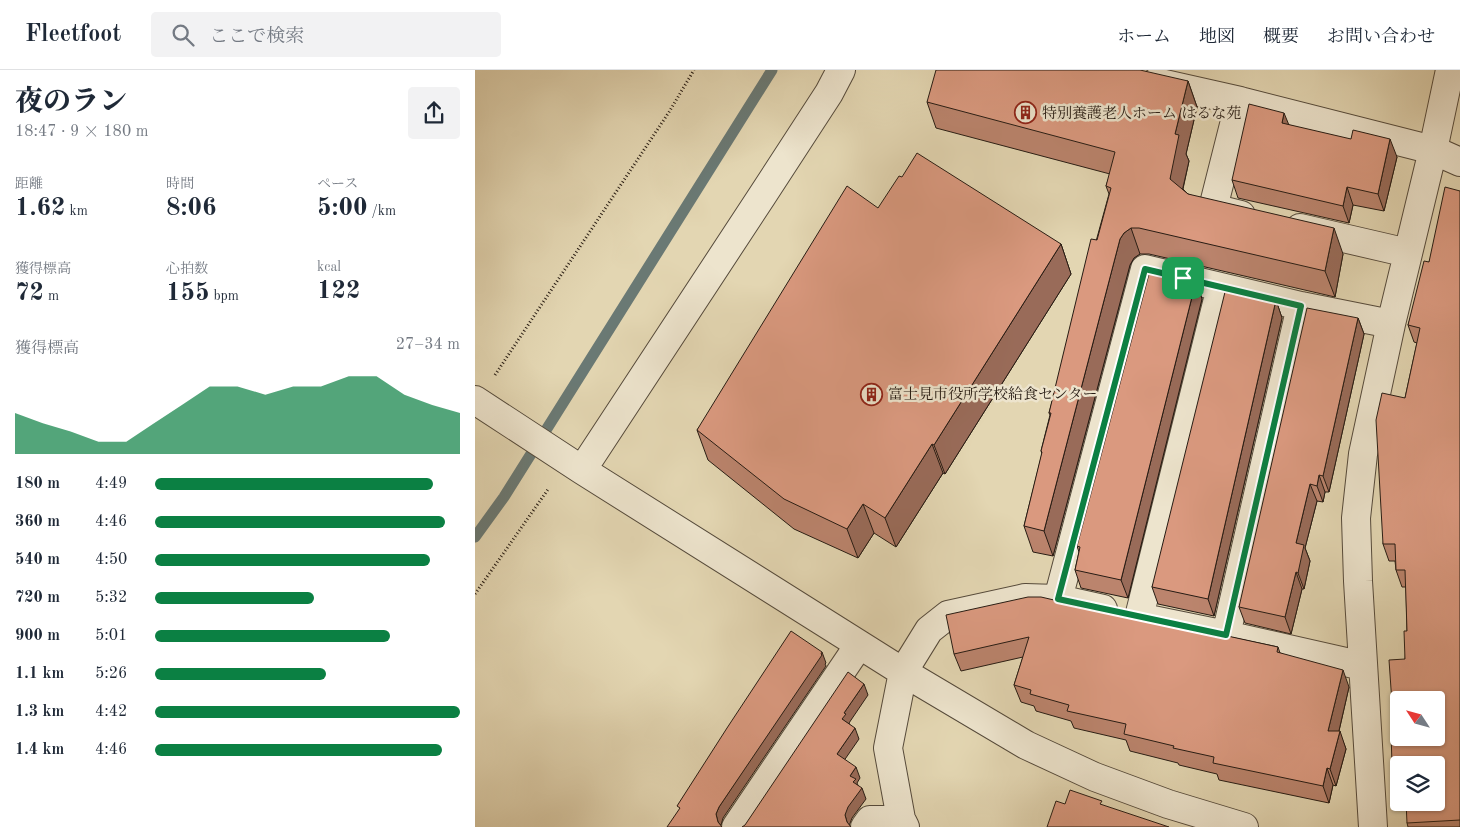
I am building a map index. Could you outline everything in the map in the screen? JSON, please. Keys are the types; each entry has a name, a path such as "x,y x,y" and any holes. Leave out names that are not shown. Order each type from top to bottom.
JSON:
{"street":[{"path":"571,463 773,180 829,93 841,70"},
{"path":"1373,827 1356,518 1363,454 1450,70"},
{"path":"1156,82 1240,101 1433,150 1460,162"},
{"path":"1240,101 1213,208 1408,253"},
{"path":"1058,599 1145,269 1301,306 1391,324"},
{"path":"1139,617 1221,287"},
{"path":"1226,635 1301,306"},
{"path":"478,402 859,645 1025,745 1095,777 1168,804 1244,827"},
{"path":"865,827 870,820 903,823 888,748 903,672 929,630 948,615 1025,598 1058,599 1363,666"},
{"path":"736,827 859,645"}],"path":[{"path":"478,402 669,112 694,70"}],"building":[{"path":"936,70 1140,70 1188,81 1175,134 1179,135 1170,179 1188,194 1334,228 1325,271 1139,228 1131,228 1124,233 1120,239 1044,531 1024,526 1091,239 1097,240 1111,188 1106,186 1115,152 927,102"},
{"path":"1249,104 1284,113 1282,123 1351,139 1353,130 1390,139 1378,194 1347,187 1343,206 1232,180"},
{"name":"富士見市役所学校給食センター","path":"917,153 1061,244 934,445 932,444 885,518 863,504 847,529 784,499 697,430 847,186 878,208 899,176 902,177"},
{"path":"1445,187 1460,191 1460,820 1407,823 1406,811 1445,811 1445,756 1392,756 1391,746 1445,746 1445,691 1391,691 1389,660 1405,659 1404,631 1407,631 1405,570 1396,570 1395,544 1383,544 1376,420 1382,393 1405,398 1420,328 1408,325 1424,261 1429,262"},
{"path":"1150,270 1196,281 1121,580 1075,570 1080,547 1077,546"},
{"path":"1226,288 1276,300 1208,599 1152,587"},
{"path":"1307,308 1358,318 1323,476 1319,475 1317,486 1310,484 1296,543 1304,545 1285,617 1239,607"},
{"path":"1028,597 1041,597 1067,603 1067,601 1278,647 1277,652 1343,670 1328,731 1340,731 1330,769 1327,768 1323,786 1213,763 1214,757 1124,734 1126,724 1067,711 1069,705 1030,694 1031,690 1014,685 1029,637 954,654 946,615"},
{"path":"791,631 822,652 822,655 719,807 716,814 718,822 722,827 667,827 680,808 677,806"},
{"path":"848,672 864,684 844,713 846,714 842,719 855,728 837,754 856,767 850,776 856,779 853,782 862,788 848,807 845,815 851,827 742,827 745,825"},
{"path":"1070,790 1102,801 1100,804 1169,827 1047,827 1056,801 1065,804"}],"waterway":[{"path":"475,537 504,497 772,70"}],"place":[{"name":"特別養護老人ホーム はるな苑","path":"1026,113"},
{"name":"富士見市役所学校給食センター","path":"872,394"}],"route":[{"path":"1145,269 1183,278 1301,306 1226,635 1058,599 1145,269"}]}
